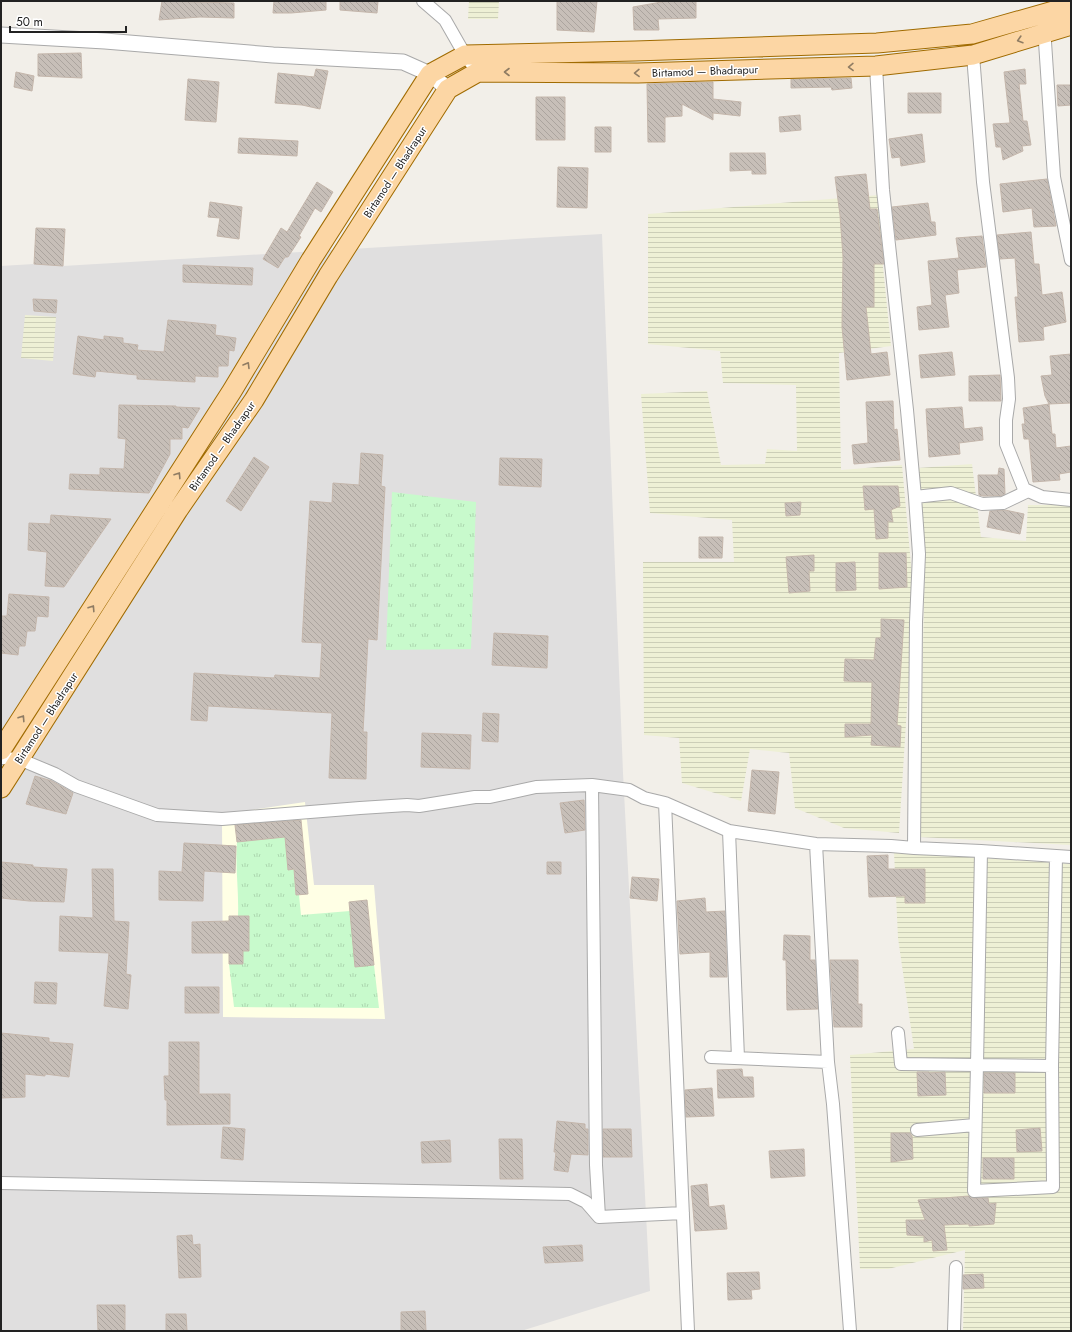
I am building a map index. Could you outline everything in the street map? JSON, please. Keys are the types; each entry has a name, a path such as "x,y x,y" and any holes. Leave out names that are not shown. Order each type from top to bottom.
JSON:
{"main road":[{"name":"Birtamod — Bhadrapur","path":"1,750 232,391 311,260 430,74 465,55 729,49 877,43 972,34 1071,6"},
{"name":"Birtamod — Bhadrapur","path":"1,788 10,758 254,400 328,276 448,89 478,72 638,73 876,66 973,55 1071,25"},
{"path":"894,41 897,63"},
{"path":"164,497 178,510"}],"street":[{"path":"423,1 445,20 465,55 478,72"},
{"path":"1042,14 1045,33 1054,177 1071,260"},
{"path":"1,35 105,41 273,55 403,62 430,74 448,89"},
{"path":"973,55 983,182 1008,378 1009,399 1006,420 1006,444 1024,489 1042,497 1071,500"},
{"path":"876,66 883,198 907,410 919,554 916,622 914,848"},
{"path":"915,497 951,493 982,504 1004,503 1028,491"},
{"path":"10,758 55,774 76,786 157,815 222,819 360,808 407,805 419,806 475,797 490,797 536,787 592,785 629,790 644,798 665,804 729,831 816,844 891,846 1071,857"},
{"path":"592,785 596,1165 599,1217"},
{"path":"665,804 688,1331"},
{"path":"729,831 738,1058"},
{"path":"816,844 828,1062 833,1104 850,1331"},
{"path":"981,851 974,1191 1053,1187 1052,1066 1056,857"},
{"path":"898,1034 901,1064 1052,1066"},
{"path":"711,1057 828,1062"},
{"path":"916,1130 975,1125"},
{"path":"1,1183 570,1194 586,1202 599,1217"},
{"path":"599,1217 683,1213"},
{"path":"954,1331 956,1267"}],"shaded area":[{"path":"469,1 499,1 498,19 468,19"},
{"path":"879,195 883,267 891,346 839,353 841,470 902,465 914,598 899,833 844,828 795,808 789,753 750,749 741,801 682,783 679,738 644,735 643,562 734,562 732,520 650,513 641,394 707,391 721,465 765,464 767,449 797,451 796,385 723,383 720,351 648,344 648,214"},
{"path":"602,234 623,773 650,1291 521,1331 1,1331 1,266 34,264 63,266"},
{"path":"25,315 56,317 53,361 21,358"},
{"path":"972,464 981,537 1026,541 1028,505 1071,505 1071,845 919,837 925,553 918,468"},
{"path":"305,802 314,885 374,885 385,1019 223,1017 222,819 224,814"},
{"path":"894,852 1071,864 1071,1331 963,1331 965,1250 888,1269 860,1269 850,1055 914,1049 898,938"}],"green space":[{"path":"392,492 476,502 471,649 386,650"},
{"path":"285,837 288,870 294,869 296,895 299,895 301,915 350,911 374,965 379,1008 234,1007 229,964 242,964 243,951 249,950 249,916 238,916 236,861 237,842"}],"building":[{"path":"162,1 234,3 234,18 200,17 159,20"},
{"path":"274,1 326,1 326,10 273,13"},
{"path":"340,1 378,1 377,13 340,10"},
{"path":"557,1 597,1 594,32 557,30"},
{"path":"667,1 696,1 696,18 658,19 659,30 634,30 633,7"},
{"path":"81,53 82,78 38,76 38,54"},
{"path":"316,69 328,71 320,109 302,105 275,103 278,73 314,77"},
{"path":"1025,69 1026,84 1019,84 1023,121 1027,121 1031,145 1022,146 1023,151 1003,160 1001,147 996,147 993,124 1010,123 1004,72"},
{"path":"16,72 34,76 32,91 14,87"},
{"path":"851,78 852,88 832,90 831,87 791,88 791,79"},
{"path":"188,79 219,82 216,122 185,120"},
{"path":"713,82 713,99 741,102 740,116 713,113 713,120 682,104 682,116 665,117 665,142 648,142 647,84"},
{"path":"1057,85 1071,85 1071,105 1058,106"},
{"path":"908,93 941,93 941,113 908,113"},
{"path":"536,97 565,97 565,140 536,140"},
{"path":"800,115 801,130 780,132 779,117"},
{"path":"595,127 611,127 611,152 595,152"},
{"path":"922,134 925,162 901,166 900,157 892,158 889,139"},
{"path":"239,138 298,141 297,156 238,153"},
{"path":"730,153 765,153 766,174 752,174 752,170 730,171"},
{"path":"558,167 588,168 587,208 557,207"},
{"path":"866,174 870,209 877,209 884,264 874,264 874,307 866,307 871,354 887,352 890,375 847,380 842,327 843,257 835,177"},
{"path":"1047,179 1056,226 1034,227 1032,208 1003,212 1000,184"},
{"path":"317,182 333,192 321,212 315,208 299,236 301,237 288,257 285,257 278,268 263,259 281,228 287,232"},
{"path":"210,202 242,207 239,239 217,236 220,218 208,217"},
{"path":"928,203 931,222 935,222 936,235 896,240 892,207"},
{"path":"36,228 65,229 63,266 34,264"},
{"path":"1031,232 1034,264 1039,264 1042,295 1062,292 1066,322 1043,327 1044,340 1019,342 1015,297 1018,297 1015,258 1000,259 997,235"},
{"path":"982,236 986,267 957,270 959,293 945,295 949,327 919,330 917,307 932,305 928,261 959,258 956,238"},
{"path":"183,265 253,268 252,285 183,282"},
{"path":"33,299 57,300 56,313 34,311"},
{"path":"168,320 216,325 215,335 236,338 234,351 229,350 228,366 218,366 218,377 195,376 195,382 137,379 137,375 96,371 95,377 73,374 78,336 104,340 104,336 123,338 123,343 138,345 137,350 164,352"},
{"path":"952,352 955,375 921,378 919,355"},
{"path":"1071,354 1071,403 1049,404 1045,396 1041,376 1052,375 1050,356"},
{"path":"1000,375 1001,401 969,401 969,376"},
{"path":"893,401 894,430 897,429 900,460 854,464 852,445 868,443 866,402"},
{"path":"1049,404 1052,434 1055,434 1056,448 1071,446 1071,472 1059,474 1060,480 1033,482 1029,439 1024,439 1022,424 1025,424 1023,408"},
{"path":"119,405 200,408 188,428 182,427 182,439 170,439 170,454 149,493 69,489 70,474 100,475 100,468 124,469 126,439 118,438"},
{"path":"962,407 964,429 982,427 983,440 959,443 960,454 929,457 926,409"},
{"path":"361,453 383,455 381,486 385,487 377,640 368,639 363,732 367,732 366,779 329,778 332,713 208,706 207,721 191,720 194,673 274,678 275,675 320,678 322,643 302,642 310,501 332,503 333,483 359,485"},
{"path":"254,457 269,467 241,511 226,501"},
{"path":"500,458 542,459 541,487 499,485"},
{"path":"999,468 1004,469 1005,494 1001,496 979,495 978,475 998,475"},
{"path":"863,486 898,486 900,506 891,510 893,522 888,521 888,538 876,539 874,509 865,510"},
{"path":"801,502 800,515 786,516 785,503"},
{"path":"1005,510 1024,514 1020,534 987,527 990,511"},
{"path":"51,515 111,519 64,587 45,586 47,552 28,550 29,523 50,524"},
{"path":"699,537 723,537 722,558 699,558"},
{"path":"879,553 906,553 907,587 879,589"},
{"path":"814,555 814,571 809,571 810,591 789,593 786,557"},
{"path":"855,562 856,590 836,591 836,563"},
{"path":"9,594 49,597 48,617 37,616 35,631 27,631 25,646 19,646 18,655 1,653 1,616 7,616"},
{"path":"881,619 904,620 897,725 901,726 900,747 871,745 872,735 845,737 845,724 871,724 872,682 844,681 845,659 874,660 876,638 881,638"},
{"path":"494,633 548,636 547,668 492,665"},
{"path":"483,713 499,714 498,742 482,741"},
{"path":"422,733 471,735 470,769 421,767"},
{"path":"752,770 779,772 775,814 748,811"},
{"path":"35,776 52,781 73,793 66,814 26,804"},
{"path":"584,800 585,830 565,833 560,803"},
{"path":"301,820 308,894 296,895 294,869 288,870 285,837 237,842 235,825"},
{"path":"184,843 236,846 235,873 204,871 203,901 159,900 159,871 182,872"},
{"path":"888,855 888,869 925,869 925,903 905,903 905,896 869,897 867,856"},
{"path":"1,862 33,865 33,867 67,869 64,902 29,901 1,898"},
{"path":"547,862 561,862 561,874 547,874"},
{"path":"92,869 113,869 114,921 129,922 126,974 131,975 128,1009 104,1006 109,953 59,951 60,916 93,918"},
{"path":"632,877 659,879 657,901 630,898"},
{"path":"705,898 706,912 725,911 727,977 710,977 710,952 680,954 677,901"},
{"path":"367,900 374,965 355,967 349,902"},
{"path":"229,916 249,916 249,951 243,951 243,964 229,964 229,953 192,953 192,922 229,921"},
{"path":"784,935 810,936 810,960 815,960 818,1009 787,1010 786,960 783,960"},
{"path":"830,960 858,960 858,1004 862,1004 862,1027 834,1027"},
{"path":"35,982 57,983 56,1004 34,1003"},
{"path":"185,987 219,987 219,1013 185,1013"},
{"path":"1,1033 49,1038 49,1042 73,1044 69,1077 45,1074 45,1076 25,1074 25,1097 1,1098"},
{"path":"169,1042 199,1042 199,1094 230,1094 230,1124 167,1125 167,1100 165,1100 164,1076 169,1076"},
{"path":"742,1069 743,1077 753,1077 754,1097 718,1098 717,1070"},
{"path":"917,1072 945,1072 946,1095 918,1096"},
{"path":"984,1073 1015,1073 1015,1093 984,1093"},
{"path":"712,1088 714,1116 686,1117 685,1090"},
{"path":"557,1121 585,1124 585,1129 588,1129 588,1155 571,1154 568,1172 554,1170"},
{"path":"223,1127 245,1129 243,1160 221,1158"},
{"path":"1040,1128 1042,1151 1017,1152 1016,1130"},
{"path":"603,1129 631,1129 632,1157 603,1157"},
{"path":"891,1133 910,1133 912,1136 913,1159 891,1162"},
{"path":"499,1139 522,1139 523,1179 500,1179"},
{"path":"450,1140 451,1162 422,1163 421,1142"},
{"path":"804,1149 805,1176 771,1178 769,1151"},
{"path":"983,1158 1014,1158 1014,1179 983,1179"},
{"path":"707,1184 709,1207 724,1205 727,1229 695,1231 691,1186"},
{"path":"969,1196 974,1198 988,1198 989,1204 996,1203 994,1224 969,1226 969,1224 944,1225 947,1250 933,1251 932,1240 924,1242 924,1236 907,1235 906,1220 925,1220 918,1200"},
{"path":"192,1235 193,1245 200,1244 201,1277 179,1278 177,1236"},
{"path":"582,1245 583,1261 545,1263 543,1247"},
{"path":"759,1272 760,1289 751,1290 752,1299 728,1300 727,1273"},
{"path":"983,1274 984,1288 963,1289 963,1275"},
{"path":"97,1305 125,1305 125,1331 98,1331"},
{"path":"425,1311 426,1331 401,1331 401,1312"},
{"path":"166,1314 186,1314 187,1331 166,1331"}]}
